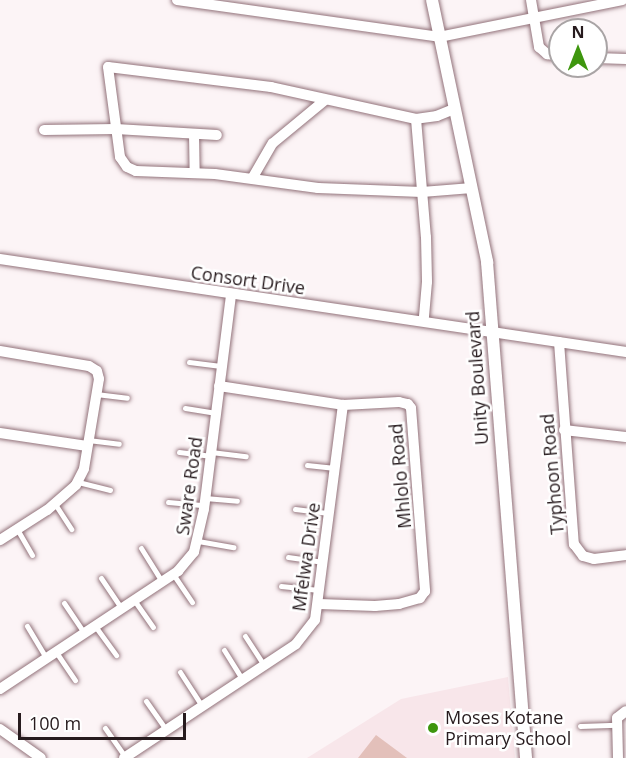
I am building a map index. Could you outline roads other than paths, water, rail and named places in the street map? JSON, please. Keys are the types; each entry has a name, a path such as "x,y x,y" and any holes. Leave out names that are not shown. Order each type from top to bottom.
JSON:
{"street":[{"path":"177,0 439,37 534,20 621,0"},
{"name":"Unity Boulevard","path":"432,0 484,241 526,758"},
{"path":"531,0 539,47 548,54"},
{"path":"608,58 626,59"},
{"path":"454,109 437,117 416,119 272,87 108,67 120,157 131,169 144,172 253,177 318,188 422,192 472,188"},
{"path":"253,177 273,143 326,100"},
{"path":"416,119 427,282 424,321"},
{"path":"44,129 116,129 217,135"},
{"path":"194,134 195,173"},
{"name":"Consort Drive","path":"0,259 492,330 626,352"},
{"name":"Sware Road","path":"2,684 56,652 173,574 189,560 198,541 205,501 231,294"},
{"name":"Typhoon Road","path":"559,342 564,430 576,549 583,556 594,559 626,555"},
{"path":"0,351 89,366 97,371 96,394 84,469 78,482 55,504 0,540"},
{"name":"Mhlolo Road","path":"219,386 343,405 403,402 411,408 426,588 420,598 399,604 375,606 319,604"},
{"name":"Mfelwa Drive","path":"124,758 296,644 315,620 319,604 343,405"},
{"path":"564,430 626,437"},
{"path":"0,434 88,443"},
{"path":"618,758 617,718 626,711"},
{"path":"0,729 41,758"}],"lane":[{"path":"189,362 221,366"},
{"path":"96,394 127,398"},
{"path":"185,408 215,413"},
{"path":"88,443 119,444"},
{"path":"179,452 246,456"},
{"path":"307,465 335,468"},
{"path":"78,482 110,490"},
{"path":"168,502 237,501"},
{"path":"55,504 71,529"},
{"path":"295,509 329,513"},
{"path":"17,529 32,555"},
{"path":"198,541 233,547"},
{"path":"141,548 162,581"},
{"path":"288,556 323,562"},
{"path":"173,574 192,602"},
{"path":"101,578 121,608"},
{"path":"281,586 320,590"},
{"path":"134,600 153,627"},
{"path":"64,603 84,633"},
{"path":"27,626 46,658"},
{"path":"95,626 116,655"},
{"path":"245,636 264,665"},
{"path":"224,650 242,679"},
{"path":"56,652 75,680"},
{"path":"180,672 202,706"},
{"path":"146,701 166,730"},
{"path":"580,726 616,725"},
{"path":"105,728 124,758"}],"place":[{"name":"Moses Kotane Primary School","path":"433,728"}]}
